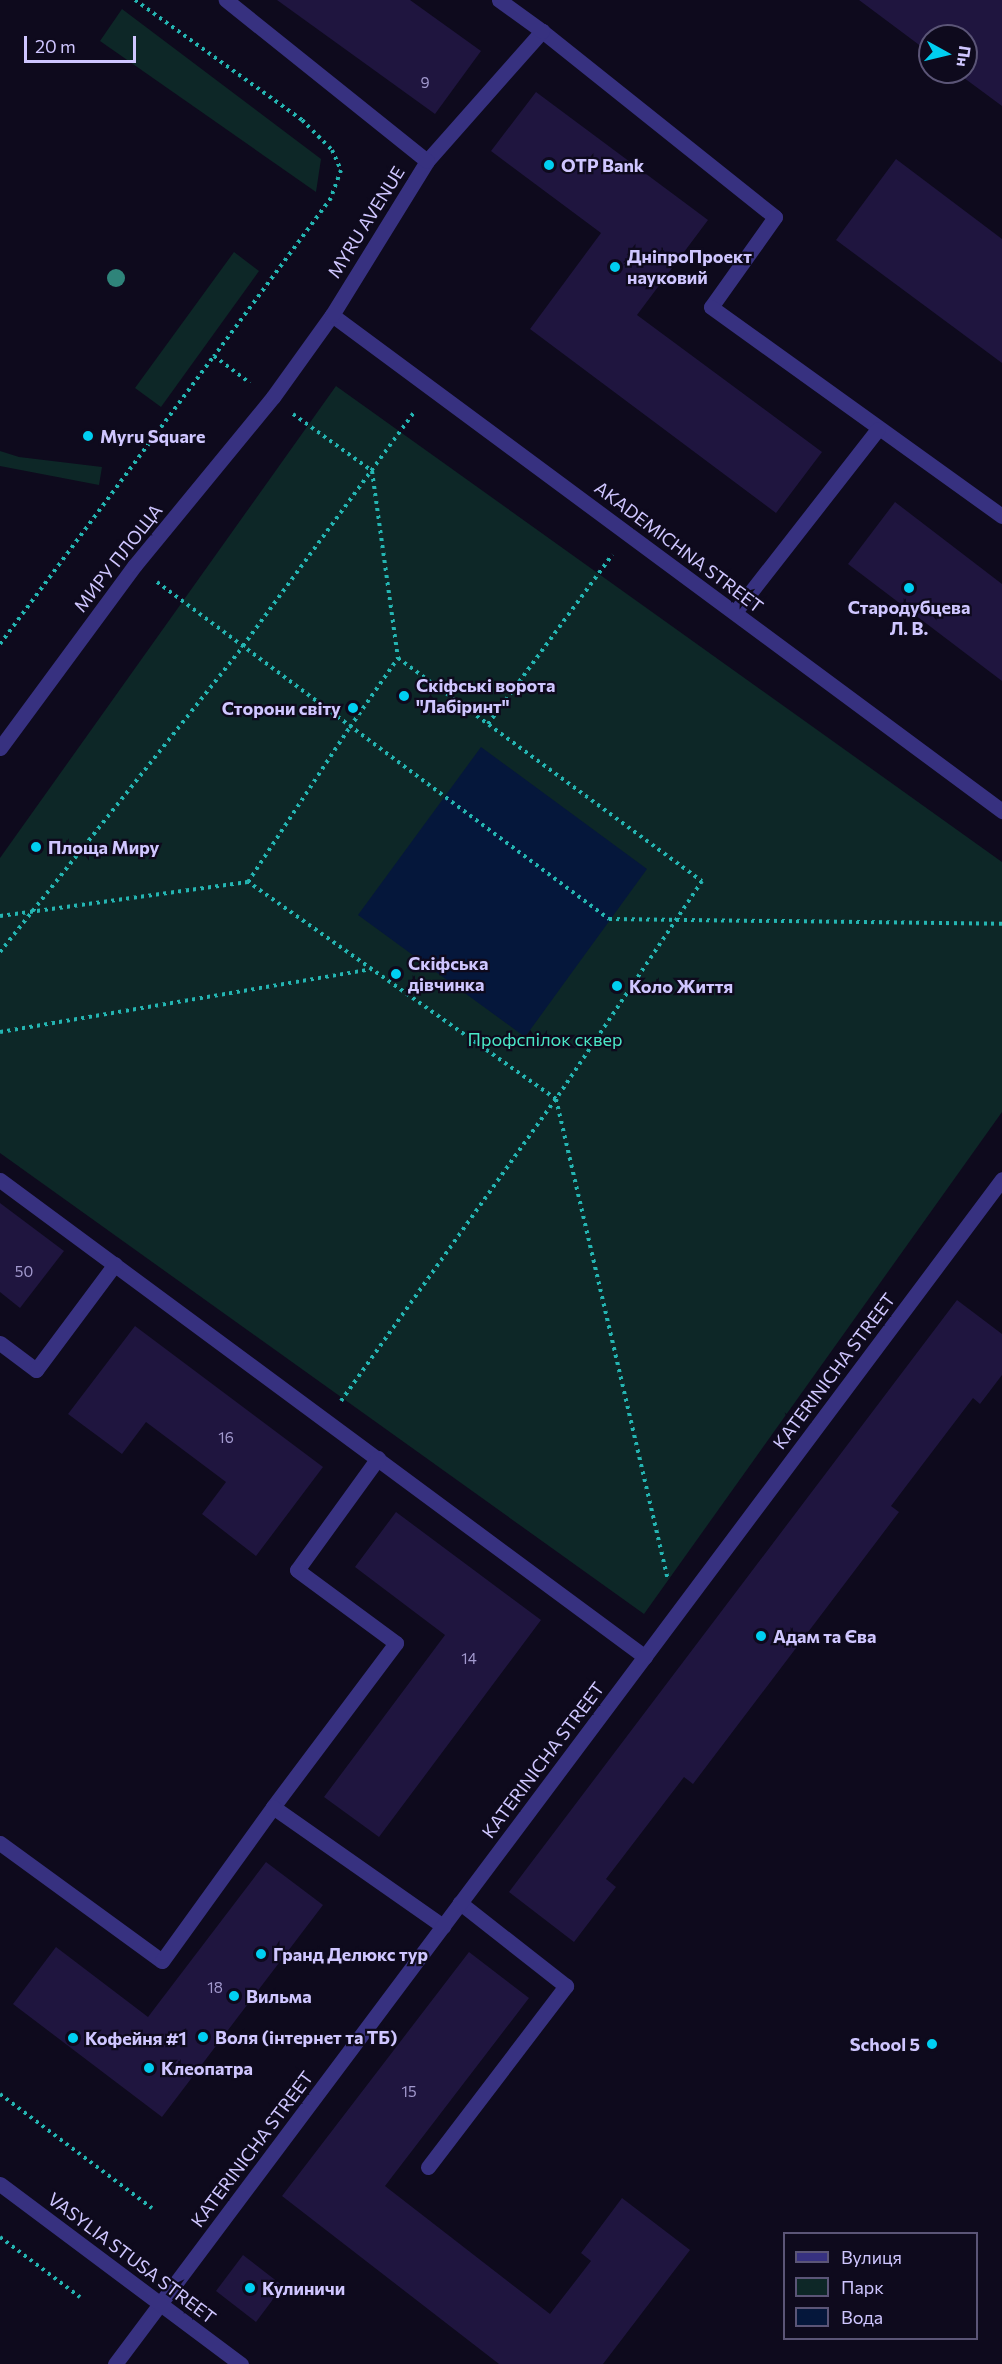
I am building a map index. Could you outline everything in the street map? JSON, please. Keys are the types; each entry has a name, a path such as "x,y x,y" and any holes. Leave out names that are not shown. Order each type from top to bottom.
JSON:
{"street":[{"name":"MYRU AVENUE","path":"226,0 427,161 332,315 272,398"},
{"path":"499,0 542,31 775,217 711,307 1002,516"},
{"path":"427,161 542,31"},
{"name":"AKADEMICHNA STREET","path":"332,315 1002,811"},
{"name":"МИРУ ПЛОЩА","path":"0,748 135,565 272,398"},
{"path":"735,612 878,429"},
{"name":"KATERINICHA STREET","path":"115,2364 1002,1179"},
{"path":"0,1180 645,1657"},
{"path":"0,1343 36,1370 115,1264"},
{"path":"0,1844 162,1961 273,1807 396,1643 297,1570 378,1458"},
{"path":"273,1807 443,1926"},
{"path":"428,2167 566,1986 460,1903"},
{"name":"VASYLIA STUSA STREET","path":"0,2184 241,2364"}],"path":[{"path":"0,644 331,198 341,170 332,150 302,120 135,0"},
{"path":"214,356 372,471 398,658 248,882"},
{"path":"0,952 243,646 432,388"},
{"path":"488,724 628,533"},
{"path":"135,565 350,727 446,795 609,919 1002,924"},
{"path":"328,1421 556,1099 702,882 398,658"},
{"path":"0,916 248,882 556,1099 676,1616"},
{"path":"0,1032 372,969"},
{"path":"0,2094 152,2208"},
{"path":"0,2237 80,2297"}],"green space":[{"path":"122,9 321,159 316,192 100,41"},
{"path":"234,252 259,271 161,407 135,388"},
{"name":"Профспілок сквер","path":"336,386 1002,862 1002,1112 644,1614 0,1153 0,858"},
{"path":"0,451 19,457 102,467 99,485 0,466"}],"water":[{"path":"481,747 647,869 525,1037 358,915"}],"building":[{"path":"277,0 410,0 481,51 435,114"},
{"path":"859,0 1002,0 1002,106 972,84 978,84 978,24 918,24 918,44"},
{"path":"536,92 708,220 637,315 822,452 776,513 530,329 601,233 491,151"},
{"path":"896,159 1002,239 1002,363 836,240"},
{"path":"895,502 1002,584 1002,681 848,564"},
{"path":"0,1203 64,1251 20,1308 0,1292"},
{"path":"957,1300 1002,1334 1002,1375 980,1404 973,1398 891,1506 899,1512 693,1784 684,1777 606,1879 616,1887 574,1942 509,1892"},
{"path":"135,1326 323,1467 256,1556 202,1514 226,1482 146,1422 122,1454 68,1414"},
{"path":"396,1512 541,1620 379,1837 324,1797 445,1635 355,1567"},
{"path":"266,1862 323,1905 162,2117 13,2004 56,1947 148,2017"},
{"path":"469,1952 529,1998 385,2186 550,2314 591,2261 581,2253 622,2198 690,2250 603,2364 499,2364 282,2196"},
{"name":"Кулиничи","path":"243,2255 283,2286 256,2322 216,2291"}],"place":[{"name":"OTP Bank","path":"549,165"},
{"name":"ДніпроПроект науковий","path":"615,267"},
{"name":"Myru Square","path":"88,436"},
{"name":"Стародубцева Л. В.","path":"909,588"},
{"name":"Скіфські ворота \"Лабіринт\"","path":"404,696"},
{"name":"Сторони світу","path":"353,708"},
{"name":"Площа Миру","path":"36,847"},
{"name":"Скіфська дівчинка","path":"396,974"},
{"name":"Коло Життя","path":"617,986"},
{"name":"Адам та Єва","path":"761,1636"},
{"name":"Гранд Делюкс тур","path":"261,1954"},
{"name":"Вильма","path":"234,1996"},
{"name":"Воля (інтернет та ТБ)","path":"203,2037"},
{"name":"Кофейня #1","path":"73,2038"},
{"name":"School 5","path":"932,2044"},
{"name":"Клеопатра","path":"149,2068"},
{"name":"Кулиничи","path":"250,2288"}]}
